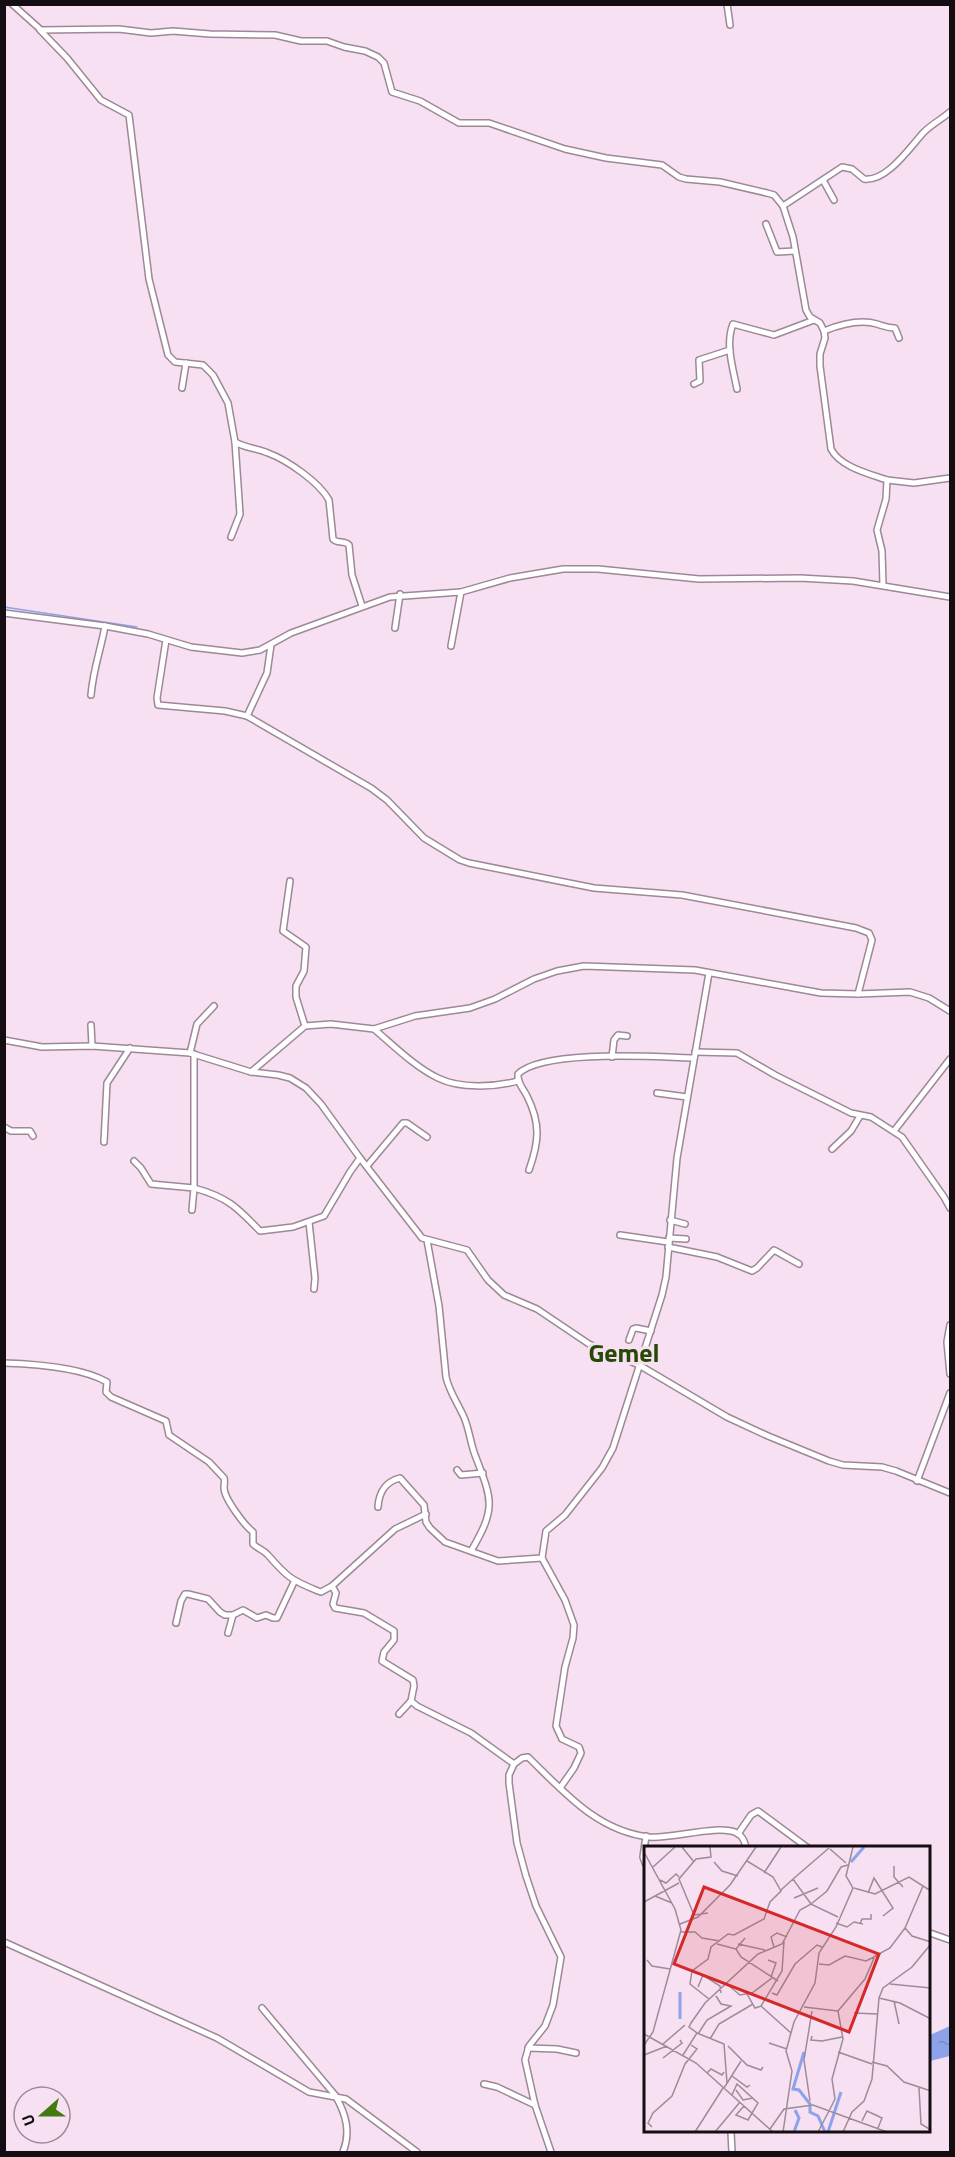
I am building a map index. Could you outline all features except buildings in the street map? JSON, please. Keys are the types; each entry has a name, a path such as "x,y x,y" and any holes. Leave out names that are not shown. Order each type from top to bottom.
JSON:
{"street":[{"path":"12,4 80,72 97,96 129,115 154,305 168,355 172,360 203,365 213,375 228,403 235,442 240,514 231,537"},
{"path":"727,4 730,25"},
{"path":"39,29 119,29 151,33 173,31 275,35 301,41 330,42 375,55 384,63 389,86 393,93 420,101 459,123 489,123 565,149 606,158 651,162 667,167 677,176 686,179 720,182 774,195 783,206 789,220 806,310 810,317 820,323 824,331 820,366 829,441 833,452 852,466 887,480 914,483 951,478"},
{"path":"783,206 844,166 852,169 864,179 873,179 897,163 925,131 951,112"},
{"path":"823,180 834,200"},
{"path":"766,225 777,252 795,251"},
{"path":"737,389 730,350 730,333 733,324 774,335 814,320"},
{"path":"824,331 843,323 874,323 885,328 895,328 899,338"},
{"path":"693,384 700,381 699,360 730,350"},
{"path":"182,388 186,363"},
{"path":"235,442 282,459 326,495 329,500 333,539 349,545 351,576 362,606"},
{"path":"883,585 882,551 877,530 887,495 887,480"},
{"path":"4,613 105,626 148,634 191,647 232,653 255,651 291,633 400,594 461,592 510,578 574,568 699,579 800,578 883,585 951,597"},
{"path":"451,646 461,592"},
{"path":"395,628 400,594"},
{"path":"91,694 93,673 103,644 105,626"},
{"path":"166,640 157,698 158,705 225,711 247,716 371,788 398,810 424,838 460,860 489,868 594,888 705,899 856,928 869,933 872,940 858,994"},
{"path":"247,716 267,673 271,645"},
{"path":"290,881 283,932 306,947 304,971 296,986 296,997 305,1026"},
{"path":"251,1072 305,1026 331,1024 374,1029 415,1016 470,1008 495,999 534,979 578,967 691,970 811,992 916,993 951,1011"},
{"path":"560,1788 581,1753 579,1747 562,1739 555,1726 574,1625 565,1600 542,1558 546,1531 565,1515 602,1468 613,1448 651,1332 666,1277 677,1158 708,973"},
{"path":"192,1210 194,1188 192,1054 197,1024 214,1006"},
{"path":"92,1025 92,1046"},
{"path":"374,1029 402,1053 442,1080 471,1084 501,1084 518,1081"},
{"path":"612,1057 614,1040 618,1035 627,1036"},
{"path":"4,1040 42,1047 92,1046 192,1054 251,1072 283,1076 306,1088 321,1104 422,1238 465,1248 474,1257 488,1280 504,1295 537,1310 589,1344 639,1365 727,1416 803,1451 843,1465 882,1467 951,1493"},
{"path":"104,1142 107,1083 130,1048"},
{"path":"529,1170 537,1144 538,1130 530,1104 518,1081 518,1074 523,1070 550,1061 571,1058 737,1053 775,1076 860,1116 871,1117 894,1131 907,1143 951,1208"},
{"path":"894,1131 951,1059"},
{"path":"657,1093 687,1097"},
{"path":"832,1149 853,1128 860,1116"},
{"path":"367,1166 404,1123 427,1137"},
{"path":"4,1126 11,1131 30,1131 33,1136"},
{"path":"134,1161 150,1183 211,1192 242,1211 263,1232 293,1227 323,1217 360,1158"},
{"path":"670,1220 684,1224"},
{"path":"309,1222 315,1278 314,1289"},
{"path":"620,1235 668,1242 717,1257 750,1271 756,1269 774,1250 799,1263"},
{"path":"668,1242 686,1239"},
{"path":"427,1240 439,1306 448,1386 464,1415 474,1453 487,1485 489,1514 483,1531 471,1551"},
{"path":"951,1325 947,1342 951,1374"},
{"path":"629,1340 633,1329 651,1332"},
{"path":"4,1363 66,1368 95,1377 107,1382 106,1392 111,1397 165,1420 169,1435 209,1461 225,1478 224,1488 227,1496 239,1518 253,1533 253,1544 267,1554 294,1582 321,1592 332,1586 395,1529 426,1514"},
{"path":"917,1481 951,1393"},
{"path":"457,1470 461,1475 483,1473"},
{"path":"378,1507 380,1491 392,1480 400,1478 424,1505 427,1524 439,1538 454,1547 505,1562 542,1558"},
{"path":"176,1623 185,1594 206,1598 225,1615 233,1616 243,1610 257,1618 265,1615 278,1618 294,1582"},
{"path":"332,1586 336,1593 333,1604 335,1608 364,1613 394,1631 394,1640 384,1652 382,1661 413,1680 414,1686 411,1701 399,1714"},
{"path":"228,1633 233,1616"},
{"path":"411,1701 471,1733 514,1764"},
{"path":"551,2152 535,2104 525,2060 528,2048 545,2026 553,2005 562,1959 536,1906 517,1843 509,1783 514,1764 528,1757 596,1818 614,1828 664,1838 720,1830 738,1833 745,1846"},
{"path":"738,1833 751,1815 758,1811 805,1846"},
{"path":"645,1846 646,1836"},
{"path":"931,1932 951,1940"},
{"path":"4,1942 217,2038 296,2086 309,2092 331,2095 352,2103 417,2152"},
{"path":"262,2008 341,2105 348,2134 343,2152"},
{"path":"528,2048 557,2049 576,2053"},
{"path":"484,2084 497,2087 535,2104"},
{"path":"731,2133 732,2152"}],"water":[{"path":"950,2026 950,2056 931,2061 931,2035"}],"waterway":[{"path":"4,607 137,627"}],"district":[{"name":"Gemel","path":"624,1352"}]}
